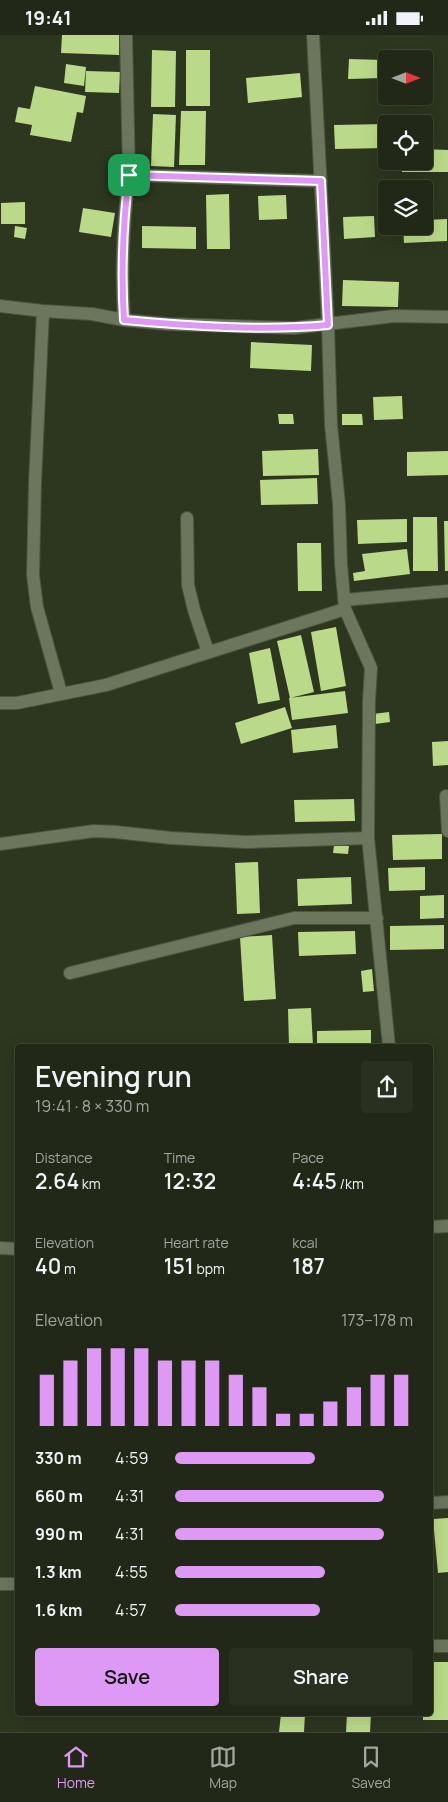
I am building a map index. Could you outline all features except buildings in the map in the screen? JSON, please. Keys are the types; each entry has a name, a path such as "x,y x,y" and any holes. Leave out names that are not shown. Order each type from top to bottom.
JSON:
{"street":[{"path":"124,320 123,281 126,197 129,175 126,35"},
{"path":"313,35 328,325 331,425 339,504 340,564 344,604 371,668 368,838 389,1044"},
{"path":"129,175 321,181"},
{"path":"0,306 92,314 124,320 167,324 294,328 394,316 448,317"},
{"path":"43,311 33,575 37,607 61,693"},
{"path":"186,518 188,585 208,652"},
{"path":"0,703 17,703 106,685 208,652 344,604 448,591"},
{"path":"446,796 448,831"},
{"path":"0,844 94,831 245,842 368,838"},
{"path":"70,973 294,918 377,918"},
{"path":"433,1227 448,1227"},
{"path":"0,1248 15,1249"},
{"path":"433,1503 448,1502"},
{"path":"0,1584 15,1584"},
{"path":"433,1646 448,1646"}],"route":[{"path":"129,175 321,181 328,325 294,328 167,324 124,320 123,281 126,197 129,175"}]}
